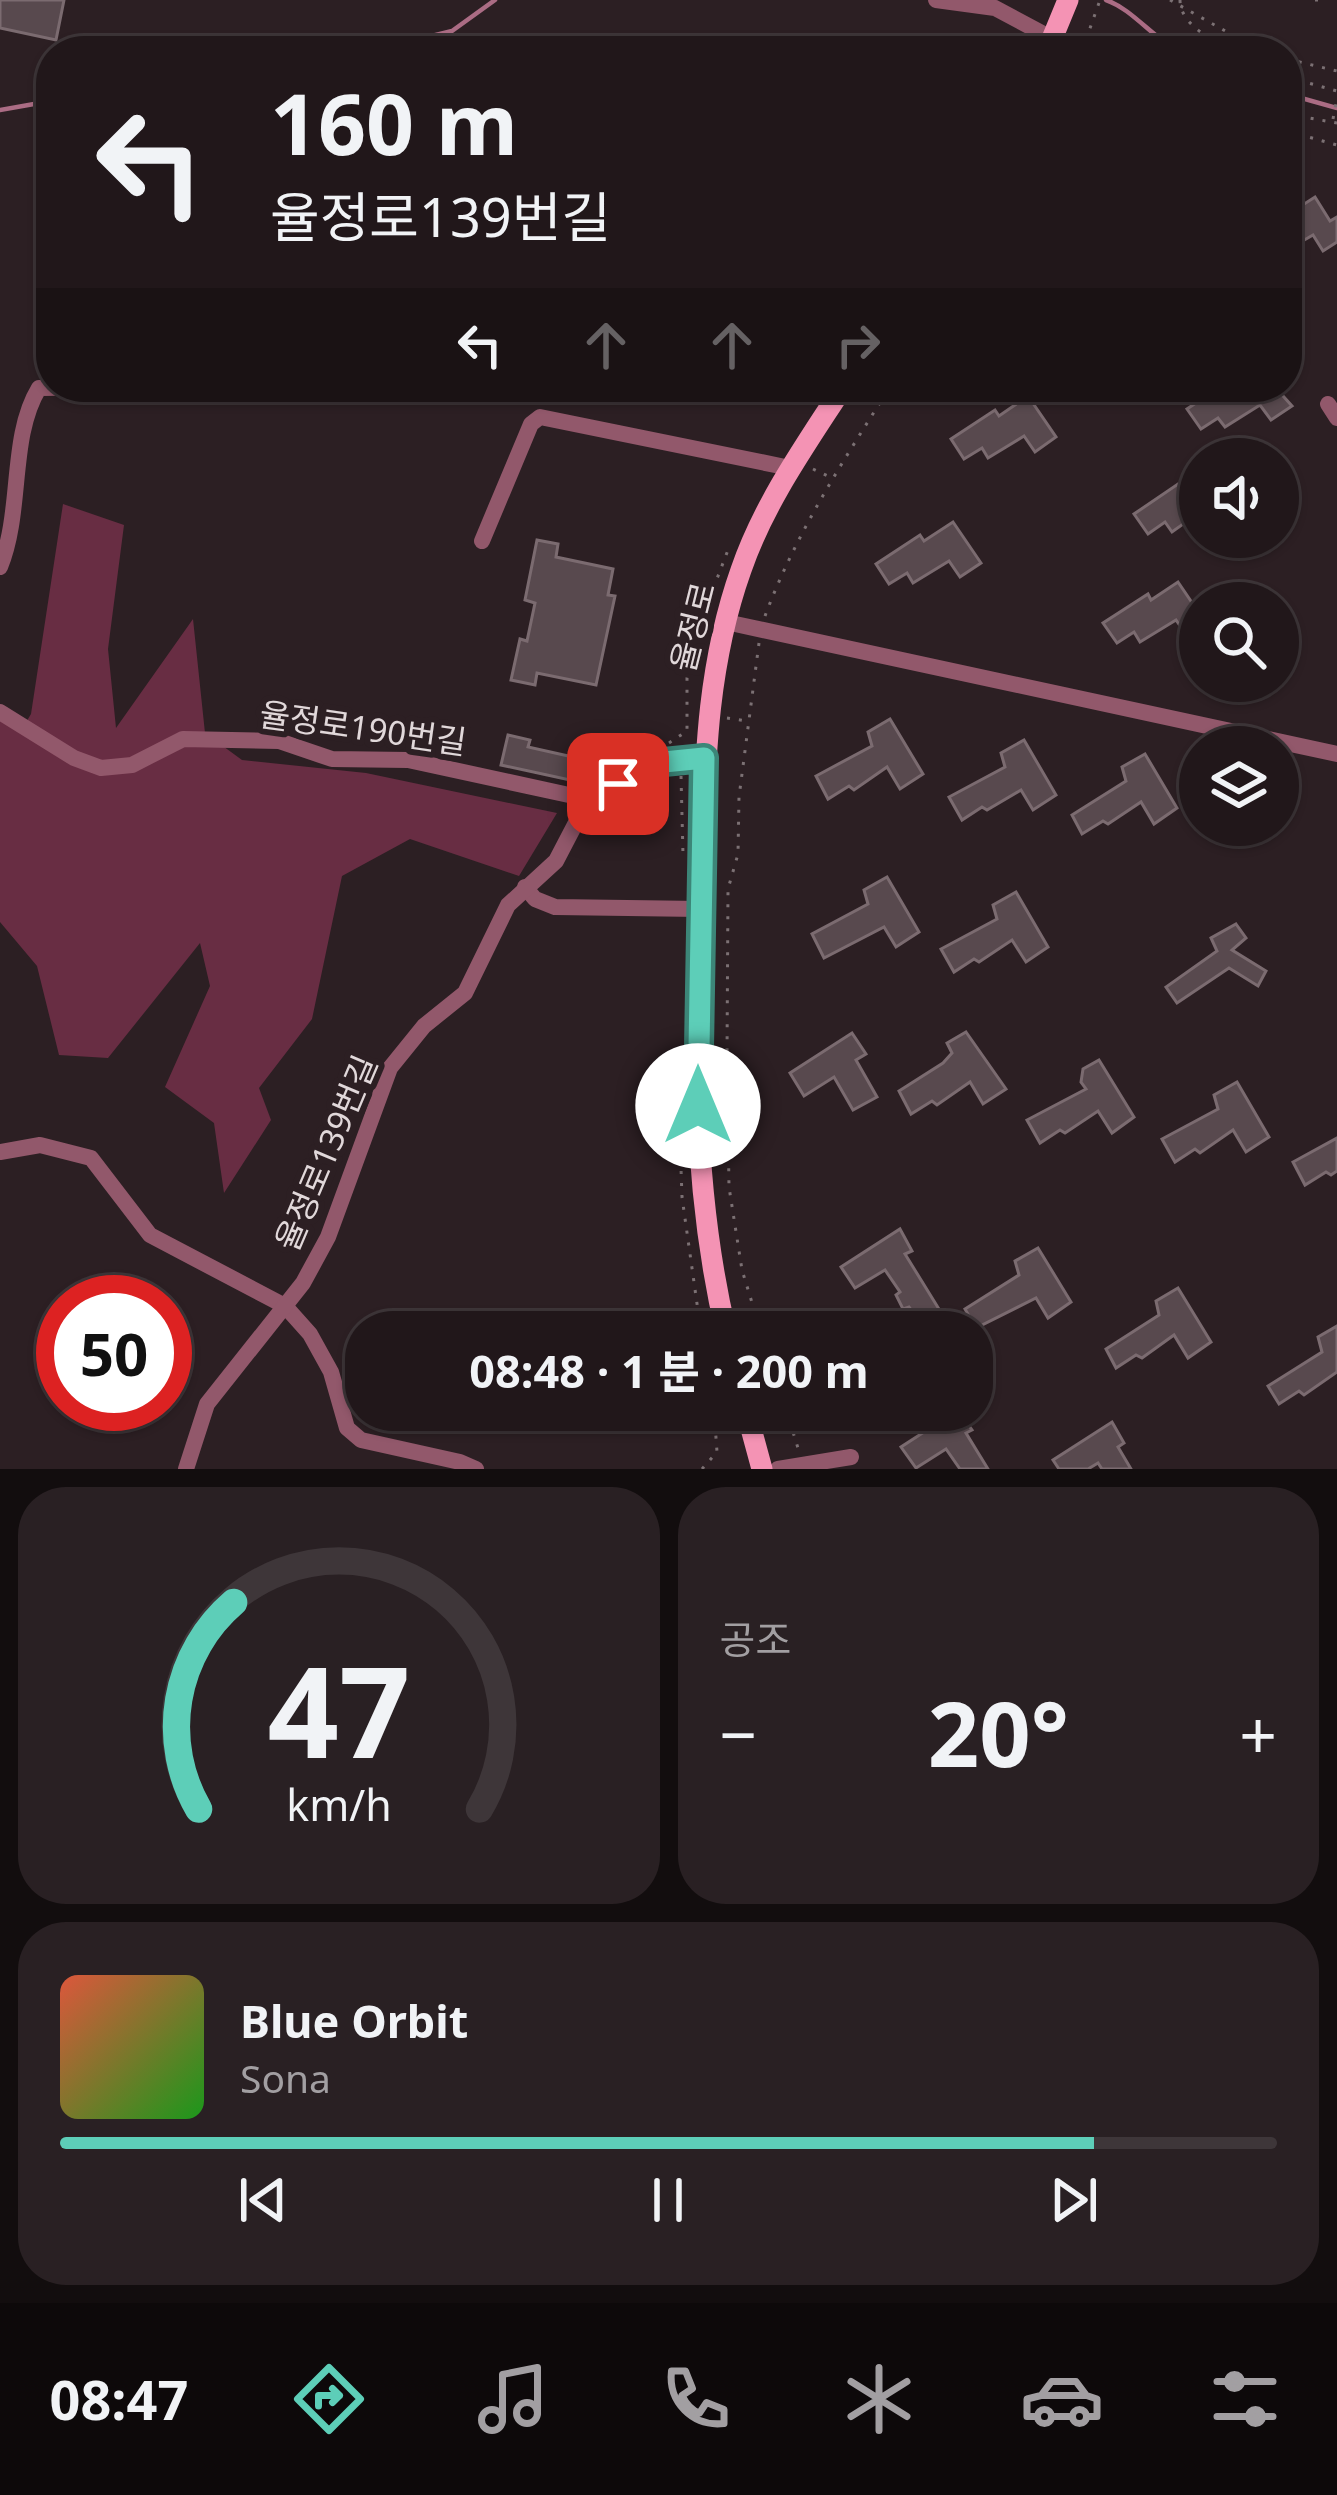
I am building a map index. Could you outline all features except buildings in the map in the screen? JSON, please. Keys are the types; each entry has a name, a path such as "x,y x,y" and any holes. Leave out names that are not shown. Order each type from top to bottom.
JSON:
{"main road":[{"path":"1054,36 1065,8"},
{"name":"율정로","path":"722,1311 702,1208 697,1070 704,758 712,680 751,542 790,468 833,402"},
{"path":"752,1431 762,1469"}],"street":[{"path":"936,0 995,8 1037,36"},
{"path":"0,567 13,531 27,407 36,393"},
{"path":"482,541 531,424 540,417 790,468"},
{"path":"726,622 1337,754"},
{"name":"율정로190번길","path":"0,712 74,758 101,768 132,765 183,739 279,741 332,759 408,760 592,800"},
{"name":"율정로139번길","path":"186,1469 206,1404 286,1306 328,1237 390,1069 416,1035 465,993 498,922 525,887 556,861 592,800 654,763 704,758"},
{"path":"525,887 535,899 555,908 700,909"},
{"path":"0,1152 40,1145 91,1158 150,1235 286,1306 310,1334 331,1372 347,1428 362,1440 476,1469"},
{"path":"778,1469 851,1456"}],"path":[{"path":"1088,36 1100,0"},
{"path":"1170,0 1236,36"},
{"path":"1315,0 1324,0"},
{"path":"1180,3 1185,19 1209,36"},
{"path":"1302,63 1337,71"},
{"path":"1302,82 1337,94 1334,120 1302,116"},
{"path":"1302,136 1337,146"},
{"path":"755,1311 742,1270 729,1187 728,889 738,854 745,739 761,630 784,562 880,402"},
{"path":"669,743 687,731"},
{"path":"702,1469 717,1452 718,1431"},
{"path":"792,1431 803,1465"}],"shaded area":[{"path":"63,504 124,525 108,649 116,728 193,619 205,733 242,760 366,773 557,813 519,876 410,839 342,876 312,1019 259,1088 271,1120 224,1193 214,1123 165,1087 210,986 200,943 108,1058 59,1055 37,966 0,922 0,705 25,724 31,714"}],"waterway":[{"path":"432,36 452,31 495,0"},
{"path":"1106,0 1157,36"},
{"path":"1302,98 1337,108"},
{"path":"0,110 36,104"}],"route":[{"path":"618,784 654,763 704,758 698,1106"}]}
